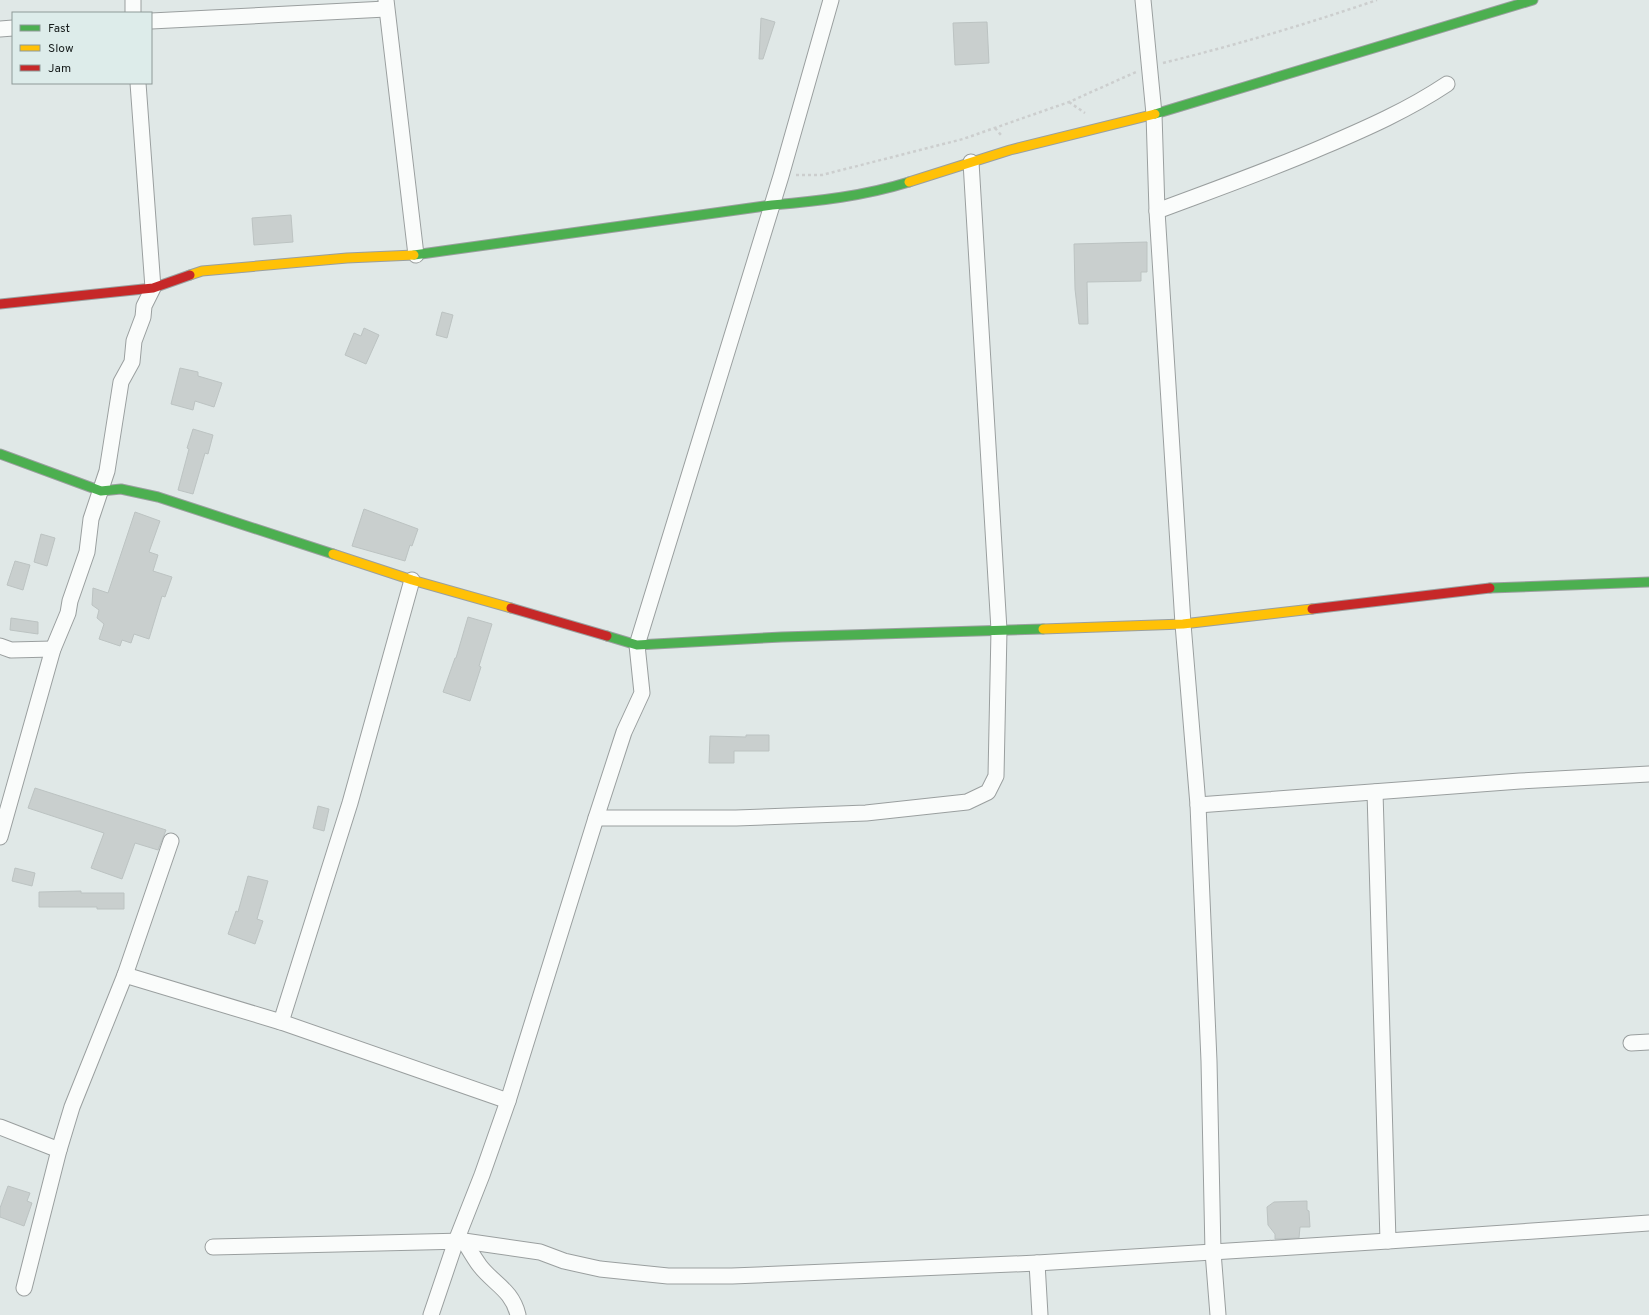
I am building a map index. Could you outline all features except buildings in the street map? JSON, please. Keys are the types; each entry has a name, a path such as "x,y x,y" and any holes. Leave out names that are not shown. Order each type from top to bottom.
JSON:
{"street":[{"path":"132,0 133,12"},
{"path":"431,1315 460,1241 508,1100 624,732 642,693 637,645 782,176 831,0"},
{"path":"1143,0 1154,114 1157,211 1183,624 1198,805 1209,1061 1213,1252 1218,1315"},
{"path":"0,304 153,288 202,271 347,258 416,255 772,205 821,201 858,195 898,185 1018,148 1154,114 1532,0"},
{"path":"152,21 386,4 416,255"},
{"path":"0,29 12,28"},
{"path":"0,838 53,649 68,613 70,600 87,552 90,519 110,459 121,382 132,362 134,341 143,317 144,306 153,288 138,84"},
{"path":"1157,211 1284,164 1367,129 1422,100 1447,84"},
{"path":"596,818 736,818 866,813 967,802 988,792 996,776 999,630 971,162"},
{"path":"0,454 100,491 121,489 158,498 412,580 637,645 782,637 1183,624 1502,587 1649,582"},
{"path":"281,1022 350,803 412,580"},
{"path":"0,646 11,650 53,649"},
{"path":"1198,805 1520,781 1649,774"},
{"path":"1375,792 1388,1242"},
{"path":"24,1288 59,1150 72,1107 125,975 171,841"},
{"path":"125,975 281,1022 508,1100"},
{"path":"1631,1043 1649,1042"},
{"path":"0,1127 59,1150"},
{"path":"213,1248 460,1241 540,1252 600,1269 668,1276 732,1276 1037,1263 1388,1242 1649,1223"},
{"path":"460,1241 479,1265 515,1303 518,1315"},
{"path":"1037,1263 1040,1315"}],"path":[{"path":"782,176 822,175 963,139 1069,102 1149,67 1229,47 1328,17 1377,0"}],"traffic: fast":[{"path":"1155,114 1533,0"},
{"path":"414,255 772,205 841,197 875,191 909,182"},
{"path":"0,454 101,491 121,489 158,497 333,554"},
{"path":"1490,588 1649,582"},
{"path":"607,636 637,645 782,637 1043,629"}],"traffic: slow":[{"path":"909,182 1010,150 1155,114"},
{"path":"190,275 202,271 347,258 414,255"},
{"path":"333,554 412,580 511,608"},
{"path":"1043,629 1183,624 1312,609"}],"traffic: jam":[{"path":"0,304 153,288 190,275"},
{"path":"1312,609 1490,588"},
{"path":"511,608 607,636"}]}
